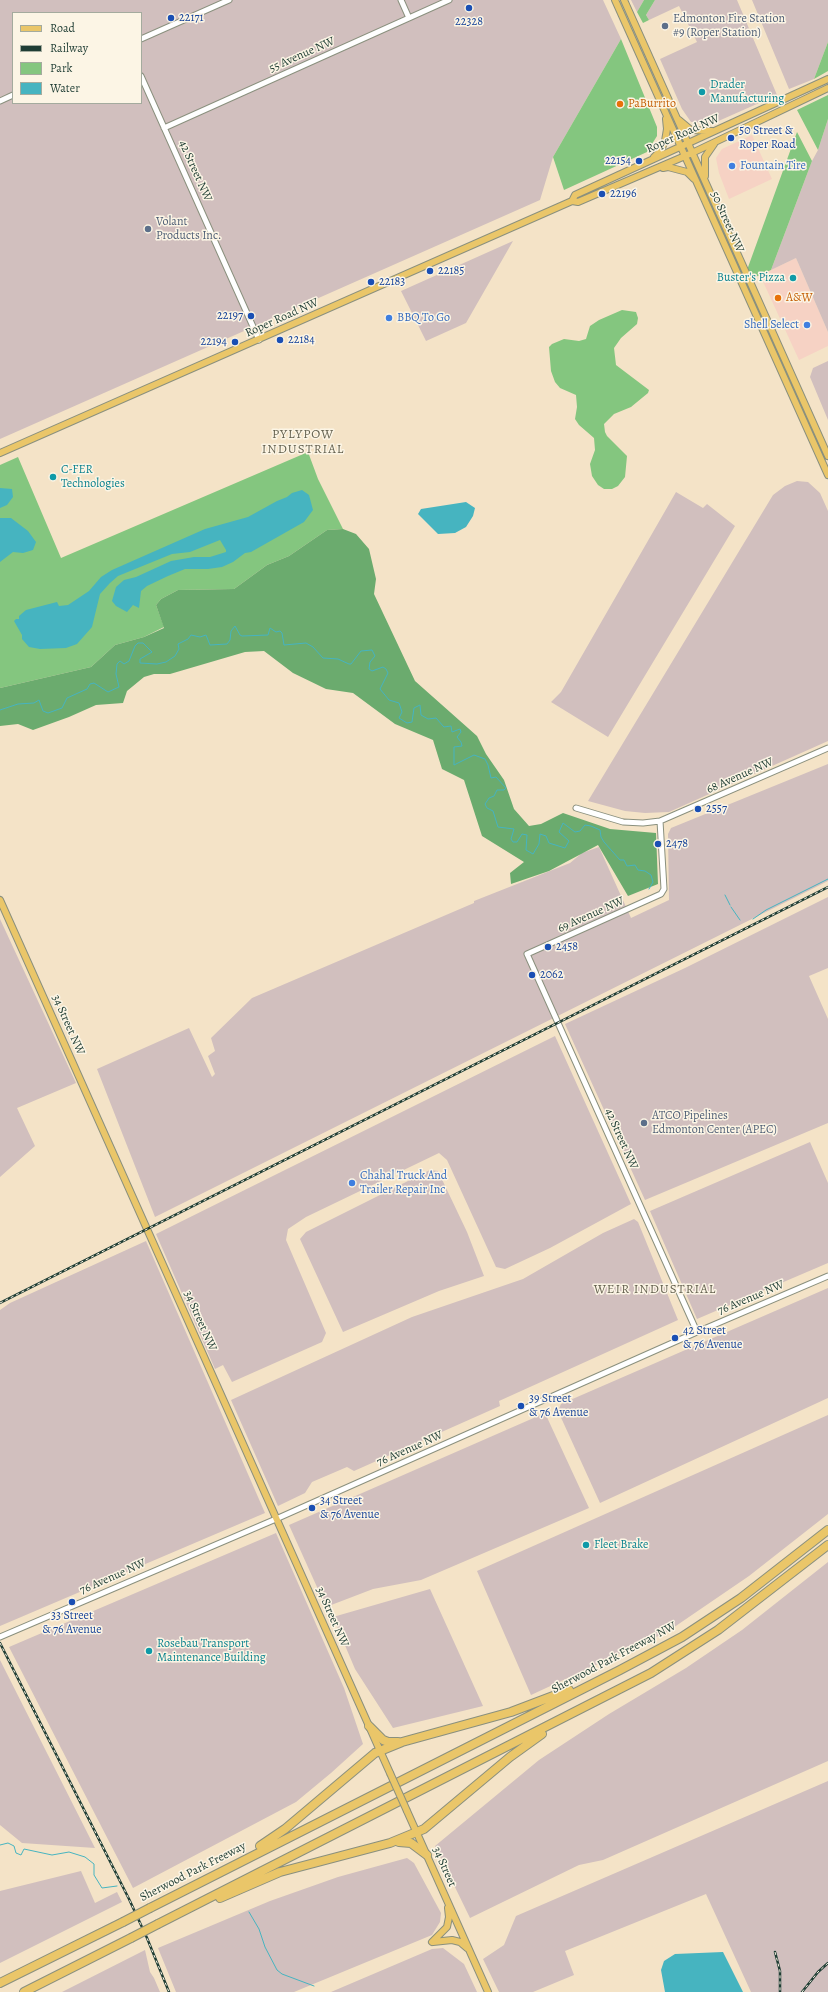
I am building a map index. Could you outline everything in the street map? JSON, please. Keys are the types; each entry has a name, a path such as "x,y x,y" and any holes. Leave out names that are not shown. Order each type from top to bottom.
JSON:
{"highway":[{"name":"Sherwood Park Freeway NW","path":"396,1782 620,1670 682,1637 720,1613 828,1530"},
{"path":"171,1918 569,1716 683,1654 765,1595 828,1545"},
{"path":"231,1866 285,1829 367,1758 380,1751 402,1742 511,1712 620,1670"},
{"path":"24,1992 158,1924 280,1872 390,1843 417,1833 429,1826 526,1745 569,1716"},
{"path":"369,1726 380,1738 386,1741 402,1742"},
{"name":"Sherwood Park Freeway","path":"0,1983 123,1922 396,1782"},
{"path":"390,1843 411,1843 427,1855"}],"main road":[{"name":"50 Street NW","path":"615,0 828,475"},
{"name":"50 Street NW","path":"624,0 828,456"},
{"name":"Roper Road NW","path":"572,201 575,195 828,79"},
{"name":"Roper Road NW","path":"0,453 572,201 578,202 685,156 828,88"},
{"path":"648,161 661,150 665,141 667,130 665,111"},
{"path":"676,116 685,127 691,130 718,130"},
{"path":"706,183 703,164 705,156 717,141"},
{"path":"653,169 668,167 687,172 699,185"},
{"name":"34 Street NW","path":"0,900 380,1751"},
{"name":"34 Street","path":"380,1751 488,1992"},
{"path":"447,1902 449,1917 447,1926 432,1942 456,1940 470,1952"}],"street":[{"path":"142,39 228,0"},
{"path":"401,0 409,18"},
{"name":"55 Avenue NW","path":"164,128 449,0"},
{"name":"42 Street NW","path":"142,78 259,340"},
{"path":"0,101 12,95"},
{"name":"68 Avenue NW","path":"576,808 623,822 643,823 660,821 828,748"},
{"name":"69 Avenue NW","path":"527,954 657,897 662,893 664,889 660,821"},
{"name":"42 Street NW","path":"527,954 697,1332"},
{"name":"76 Avenue NW","path":"0,1637 276,1519 697,1332 828,1276"}],"shaded area":[{"path":"0,0 603,0 621,39 553,157 540,200 0,439"},
{"path":"631,0 644,0 637,12"},
{"path":"655,0 737,0 777,95 714,123 691,122 682,109 660,59 697,42 679,6 649,20 646,15"},
{"path":"752,0 828,0 828,42 814,79 789,89"},
{"path":"828,119 828,332 796,258 771,270 812,161 818,150"},
{"path":"752,135 772,179 729,199 719,173 716,158 722,149"},
{"path":"513,241 466,323 426,341 401,291"},
{"path":"796,258 828,332 828,346 799,360 760,275"},
{"path":"828,361 828,420 810,377 813,368"},
{"path":"797,481 808,482 820,493 828,511 828,741 669,812 645,813 625,811 588,801 773,495 785,486"},
{"path":"676,492 703,508 707,504 735,526 608,737 551,702 561,692"},
{"path":"828,764 828,881 155,1217 97,1069 189,1028 212,1077 215,1074 208,1056 215,1051 211,1038 252,998 474,903 474,901 570,863 582,853 599,847 631,918 669,900 668,834 671,828"},
{"path":"828,897 828,968 809,976 828,1019 828,1123 645,1200 565,1024 685,968"},
{"path":"0,919 76,1083 17,1108 35,1146 0,1177"},
{"path":"555,1036 631,1204 550,1248 505,1269 496,1267 447,1160 439,1153 306,1217 288,1229 286,1240 326,1333 322,1342 232,1382 223,1365 215,1369 156,1234"},
{"path":"810,1142 828,1183 828,1263 697,1319 650,1211"},
{"path":"430,1170 438,1171 467,1232 484,1276 439,1291 343,1332 300,1239 306,1232"},
{"path":"634,1219 638,1222 678,1320 499,1401 500,1406 354,1471 347,1467 312,1482 305,1493 278,1506 231,1400 412,1317 523,1279 603,1233"},
{"path":"146,1241 265,1513 0,1626 0,1310 10,1303"},
{"path":"828,1288 828,1398 600,1503 558,1411 561,1404"},
{"path":"545,1413 589,1508 421,1580 373,1589 326,1607 289,1525"},
{"path":"828,1415 828,1514 749,1576 667,1632 531,1695 477,1571"},
{"path":"276,1533 344,1688 363,1744 296,1802 133,1888 9,1647"},
{"path":"828,1562 828,1761 603,1860 579,1865 470,1918 435,1846 539,1760 609,1714 686,1668 742,1630"},
{"path":"430,1589 483,1706 393,1728 355,1669 333,1617"},
{"path":"0,1660 95,1848 22,1843 0,1825"},
{"path":"828,1781 828,1992 751,1992 706,1894 565,1951 574,1975 533,1992 499,1992 483,1959 504,1945 516,1916"},
{"path":"407,1858 414,1863 441,1913 440,1922 432,1935 294,1992 176,1992 158,1948 270,1901 338,1877"},
{"path":"81,1871 95,1903 117,1892 122,1902 0,1963 0,1891"},
{"path":"443,1948 464,1964 477,1992 331,1992 432,1949"},
{"path":"145,1950 150,1972 160,1992 62,1992"}],"green space":[{"path":"644,0 655,0 646,15 649,20 643,23 637,12"},
{"path":"621,39 657,127 657,136 647,152 564,190 553,157"},
{"path":"828,42 828,71 814,79"},
{"path":"828,95 828,119 818,150 797,110"},
{"path":"797,132 812,161 771,270 751,279 747,270"},
{"path":"622,310 636,312 638,318 637,324 621,338 614,348 616,365 649,390 648,393 631,407 614,414 604,424 607,436 627,456 625,477 618,486 612,489 604,489 598,485 592,476 590,464 595,450 594,438 579,425 575,419 577,407 576,395 560,388 555,382 551,371 549,347 552,344 564,339 579,341 586,339 590,326 599,320"},
{"path":"308,452 318,479 343,529 327,530 289,556 267,565 234,589 178,590 161,599 156,605 164,627 144,637 115,645 91,667 0,688 0,465 18,457 61,558"},
{"path":"343,529 356,534 369,549 376,579 374,594 415,681 477,736 486,754 504,780 514,809 529,826 541,824 563,813 610,829 656,833 658,884 628,896 598,845 549,871 511,884 510,873 524,862 482,836 464,780 442,769 433,740 395,724 353,693 326,689 293,673 264,651 245,652 170,674 154,674 144,677 127,691 123,703 96,705 33,730 18,724 0,726 0,688 91,667 115,645 144,637 164,628 156,605 161,599 178,590 234,589 267,565 289,556 327,530"}],"water":[{"path":"0,488 12,489 13,497 7,505 0,508"},
{"path":"302,490 309,495 313,510 304,522 251,552 245,553 233,562 222,567 208,569 185,569 147,586 141,591 139,608 133,605 127,612 116,606 112,601 116,587 124,580 136,577 171,561 194,557 210,557 226,552 226,550 220,540 190,552 172,554 118,576 110,583 100,594 92,627 77,644 66,648 40,649 29,647 22,639 22,635 14,621 19,619 19,616 26,610 57,602 59,606 68,605 89,591 101,577 112,570 205,529 248,517 292,493"},
{"path":"466,502 475,508 473,516 466,527 455,533 438,534 418,514 421,509"},
{"path":"0,518 11,518 28,531 36,542 33,550 23,553 13,552 0,562"},
{"path":"723,1952 743,1992 665,1992 661,1970 664,1961 675,1954"}],"waterway":[{"path":"0,710 18,704 34,703 39,700 43,711 48,713 62,708 67,698 87,689 90,684 94,683 108,692 119,687 116,674 117,664 120,661 124,664 129,661 135,646 138,643 143,643 152,652 140,659 140,663 157,664 166,662 175,656 179,649 178,644 188,639 191,635 200,637 206,635 210,645 227,644 230,640 231,631 235,626 242,636 268,635 270,628 276,632 280,631 282,633 284,645 306,643 313,647 323,658 338,659 349,664 351,664 361,651 372,650 375,656 370,662 369,669 372,671 383,667 386,669 388,673 380,689 389,700 399,703 402,712 399,718 407,723 412,722 414,708 420,705 421,715 428,719 436,718 444,727 451,726 452,732 460,729 461,732 457,737 462,746 454,747 454,765 474,755 485,759 491,778 496,777 506,788 504,790 497,790 494,796 489,798 485,804 487,808 493,811 498,827 514,829 511,839 513,842 517,842 522,834 527,835 526,850 533,854 539,844 540,834 546,836 549,843 565,848 569,841 559,832 563,823 575,832 580,831 585,825 591,826 600,830 601,837 604,842 620,860 624,860 627,866 635,865 638,870 645,871 651,875 653,882 649,889"},
{"path":"753,919 766,910 828,879"},
{"path":"725,895 730,905"},
{"path":"731,907 740,920"},
{"path":"0,1845 8,1843 14,1846 16,1853 21,1855 24,1849 52,1855 69,1852 85,1857 94,1864 94,1875 102,1888 117,1886"},
{"path":"249,1912 259,1929 265,1947 277,1970 282,1974 314,1986"}],"railway":[{"path":"0,1303 828,887"},
{"path":"0,1643 129,1899 169,1992"},
{"path":"775,1952 780,1971 780,1992"},
{"path":"802,1992 818,1972 828,1963"}],"place":[{"name":"22328","path":"469,8"},
{"name":"22171","path":"171,18"},
{"name":"Edmonton Fire Station #9 (Roper Station)","path":"665,26"},
{"name":"Drader Manufacturing","path":"702,92"},
{"name":"PaBurrito","path":"620,104"},
{"name":"50 Street & Roper Road","path":"731,138"},
{"name":"22154","path":"639,161"},
{"name":"Fountain Tire","path":"732,166"},
{"name":"22196","path":"602,194"},
{"name":"Volant Products Inc.","path":"148,229"},
{"name":"22185","path":"430,271"},
{"name":"Buster's Pizza","path":"793,278"},
{"name":"22183","path":"371,282"},
{"name":"A&W","path":"778,298"},
{"name":"22197","path":"251,316"},
{"name":"BBQ To Go","path":"389,318"},
{"name":"Shell Select","path":"807,325"},
{"name":"22184","path":"280,340"},
{"name":"22194","path":"235,342"},
{"name":"C-FER Technologies","path":"53,477"},
{"name":"2557","path":"698,809"},
{"name":"2478","path":"658,844"},
{"name":"2458","path":"548,947"},
{"name":"2062","path":"532,975"},
{"name":"ATCO Pipelines Edmonton Center (APEC)","path":"644,1123"},
{"name":"Chahal Truck And Trailer Repair Inc","path":"352,1183"},
{"name":"42 Street & 76 Avenue","path":"675,1338"},
{"name":"39 Street & 76 Avenue","path":"521,1406"},
{"name":"34 Street & 76 Avenue","path":"312,1508"},
{"name":"Fleet Brake","path":"586,1545"},
{"name":"33 Street & 76 Avenue","path":"72,1602"},
{"name":"Rosebau Transport Maintenance Building","path":"149,1651"}],"district":[{"name":"PYLYPOW INDUSTRIAL","path":"303,442"},
{"name":"WEIR INDUSTRIAL","path":"655,1290"}]}
